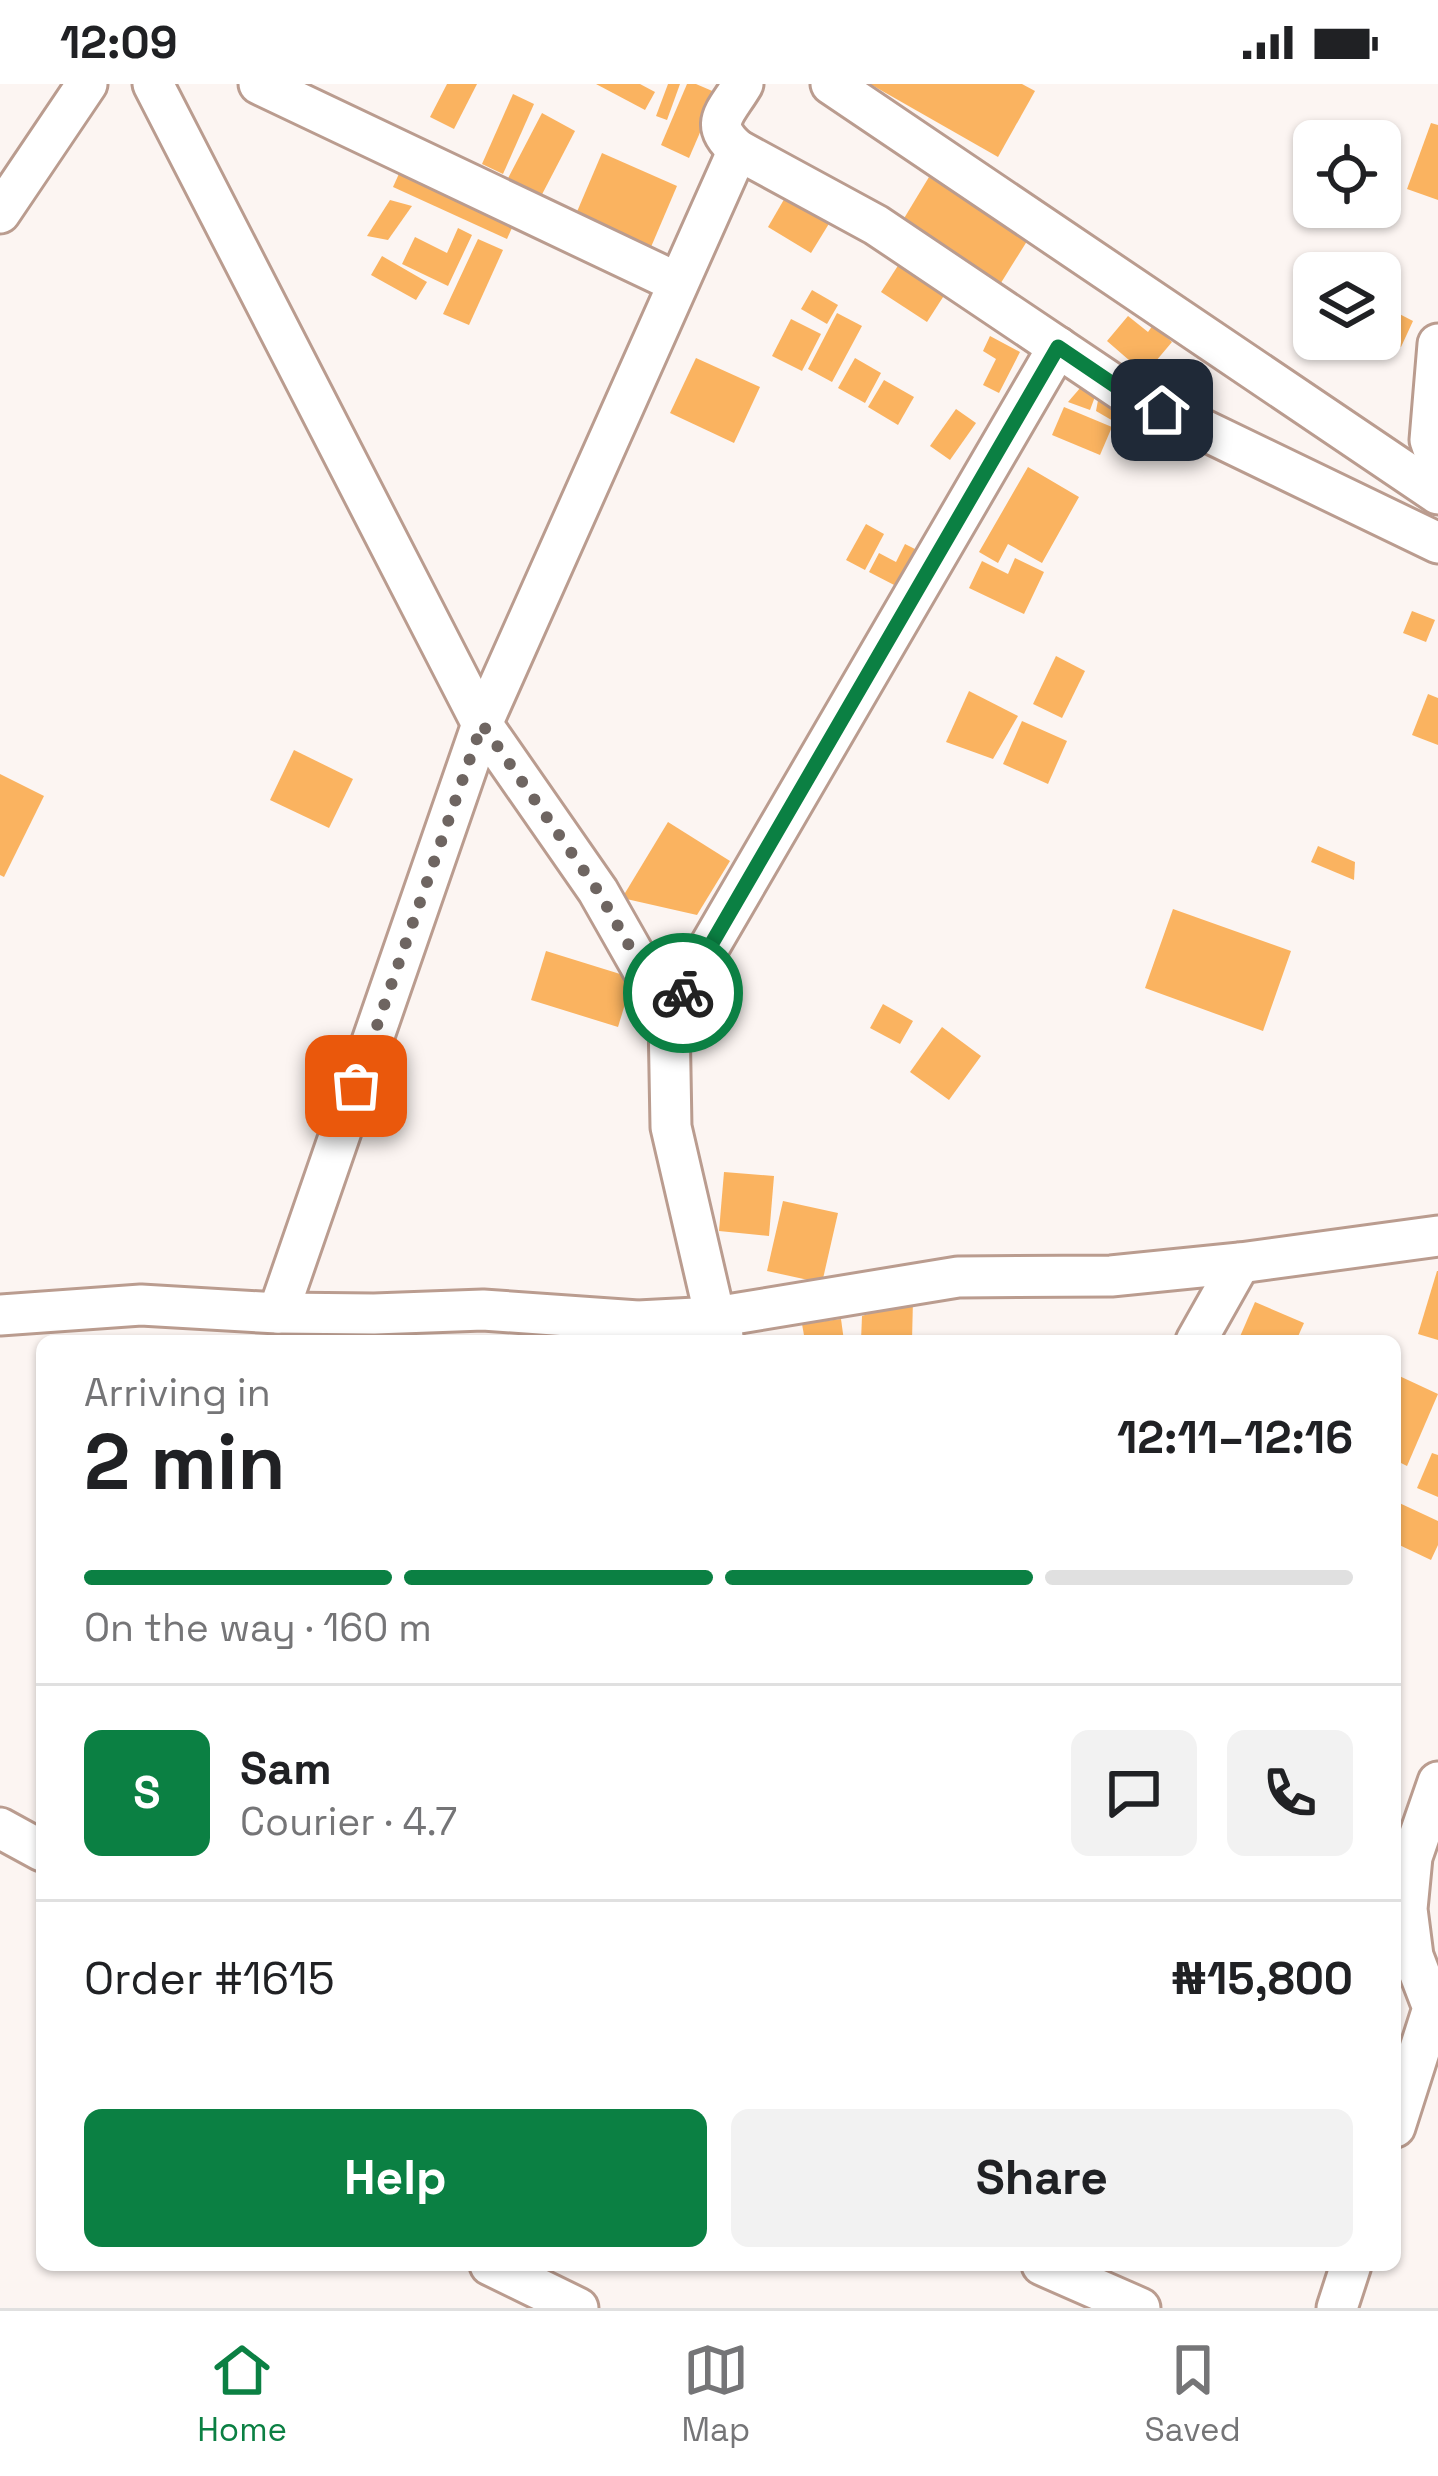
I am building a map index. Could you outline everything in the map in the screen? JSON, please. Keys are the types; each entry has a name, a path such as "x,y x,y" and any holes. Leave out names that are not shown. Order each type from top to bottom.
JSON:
{"street":[{"path":"0,213 87,84"},
{"path":"153,84 482,724 598,891 669,1016 671,1127 720,1329"},
{"path":"259,84 678,283"},
{"path":"743,84 720,124 722,137 738,150 876,225 1123,391 1438,543"},
{"path":"831,84 1438,494"},
{"path":"278,1313 482,724 738,150"},
{"path":"1438,344 1430,440 1438,463"},
{"path":"669,1016 1058,347"},
{"path":"28,1322 141,1305 278,1313 484,1310 720,1329 860,1291 958,1277 1111,1276 1438,1236"},
{"path":"1199,1335 1240,1263"},
{"path":"1401,2110 1436,2009 1414,1956 1407,1909 1412,1857 1438,1782"},
{"path":"1401,1983 1436,2009"},
{"path":"1048,2271 1076,2308"},
{"path":"1055,2271 1140,2308"},
{"path":"1337,2308 1349,2271"},
{"path":"509,2279 578,2308"}],"building":[{"path":"447,84 477,84 454,129 430,117"},
{"path":"596,84 640,84 655,92 645,110"},
{"path":"668,84 680,84 667,120 656,116"},
{"path":"687,84 717,93 689,158 661,145"},
{"path":"870,84 1022,84 1035,91 998,157"},
{"path":"513,94 534,104 503,174 482,164"},
{"path":"542,113 575,131 537,204 504,186"},
{"path":"1431,123 1438,125 1438,200 1407,189"},
{"path":"602,153 677,186 651,247 576,214"},
{"path":"402,167 516,219 507,239 393,187"},
{"path":"929,177 1029,238 999,286 900,225"},
{"path":"786,196 830,222 811,253 768,227"},
{"path":"390,200 412,206 388,240 367,236"},
{"path":"458,228 472,235 448,286 402,264 415,237 447,253"},
{"path":"478,239 503,250 469,325 443,314"},
{"path":"382,256 427,282 416,300 371,275"},
{"path":"899,264 945,294 927,322 881,292"},
{"path":"812,290 838,305 827,324 801,309"},
{"path":"837,313 862,326 832,382 808,369"},
{"path":"1401,315 1413,321 1401,347"},
{"path":"1128,316 1148,332 1153,325 1172,342 1145,374 1107,341"},
{"path":"791,319 821,334 802,371 772,356"},
{"path":"990,336 1020,352 999,393 983,385 996,359 983,351"},
{"path":"696,358 760,387 734,443 670,413"},
{"path":"855,358 881,373 865,403 838,388"},
{"path":"884,380 914,397 898,425 868,407"},
{"path":"1081,387 1096,394 1090,410 1068,402"},
{"path":"1099,395 1128,411 1120,425 1096,411"},
{"path":"1064,407 1112,427 1100,455 1052,435"},
{"path":"956,409 976,423 950,460 930,446"},
{"path":"1028,467 1079,497 1042,563 1008,544 998,563 979,552"},
{"path":"866,524 884,534 865,570 846,560"},
{"path":"905,544 917,550 898,587 869,572 879,553 896,562"},
{"path":"1015,558 1044,572 1024,614 969,588 982,561 1008,574"},
{"path":"1412,611 1435,620 1426,642 1403,633"},
{"path":"1056,656 1085,671 1062,718 1033,704"},
{"path":"969,691 1018,716 993,759 946,742"},
{"path":"1428,694 1438,698 1438,745 1412,735"},
{"path":"1022,721 1067,741 1048,784 1003,764"},
{"path":"294,750 353,779 329,828 270,800"},
{"path":"0,774 44,796 4,877 0,875"},
{"path":"668,822 730,861 697,915 622,898"},
{"path":"1318,846 1355,862 1354,880 1311,862"},
{"path":"1173,909 1291,951 1263,1031 1145,988"},
{"path":"546,951 633,978 618,1027 531,1000"},
{"path":"883,1004 913,1021 900,1044 870,1028"},
{"path":"942,1027 981,1056 949,1100 910,1072"},
{"path":"724,1172 774,1176 769,1236 719,1231"},
{"path":"783,1201 838,1213 822,1283 767,1271"},
{"path":"1438,1271 1438,1340 1418,1334"},
{"path":"913,1299 912,1335 861,1335 862,1316"},
{"path":"1255,1302 1304,1323 1299,1335 1241,1335"},
{"path":"841,1319 843,1335 804,1335 802,1324"},
{"path":"1401,1377 1438,1394 1407,1466 1401,1463"},
{"path":"1432,1453 1438,1455 1438,1497 1417,1488"},
{"path":"1401,1504 1438,1521 1438,1545 1431,1560 1401,1546"}],"way so far":[{"path":"356,1086 482,724 598,891 669,1016 683,993"}],"route":[{"path":"683,993 1058,347 1123,391 1162,410"}]}
